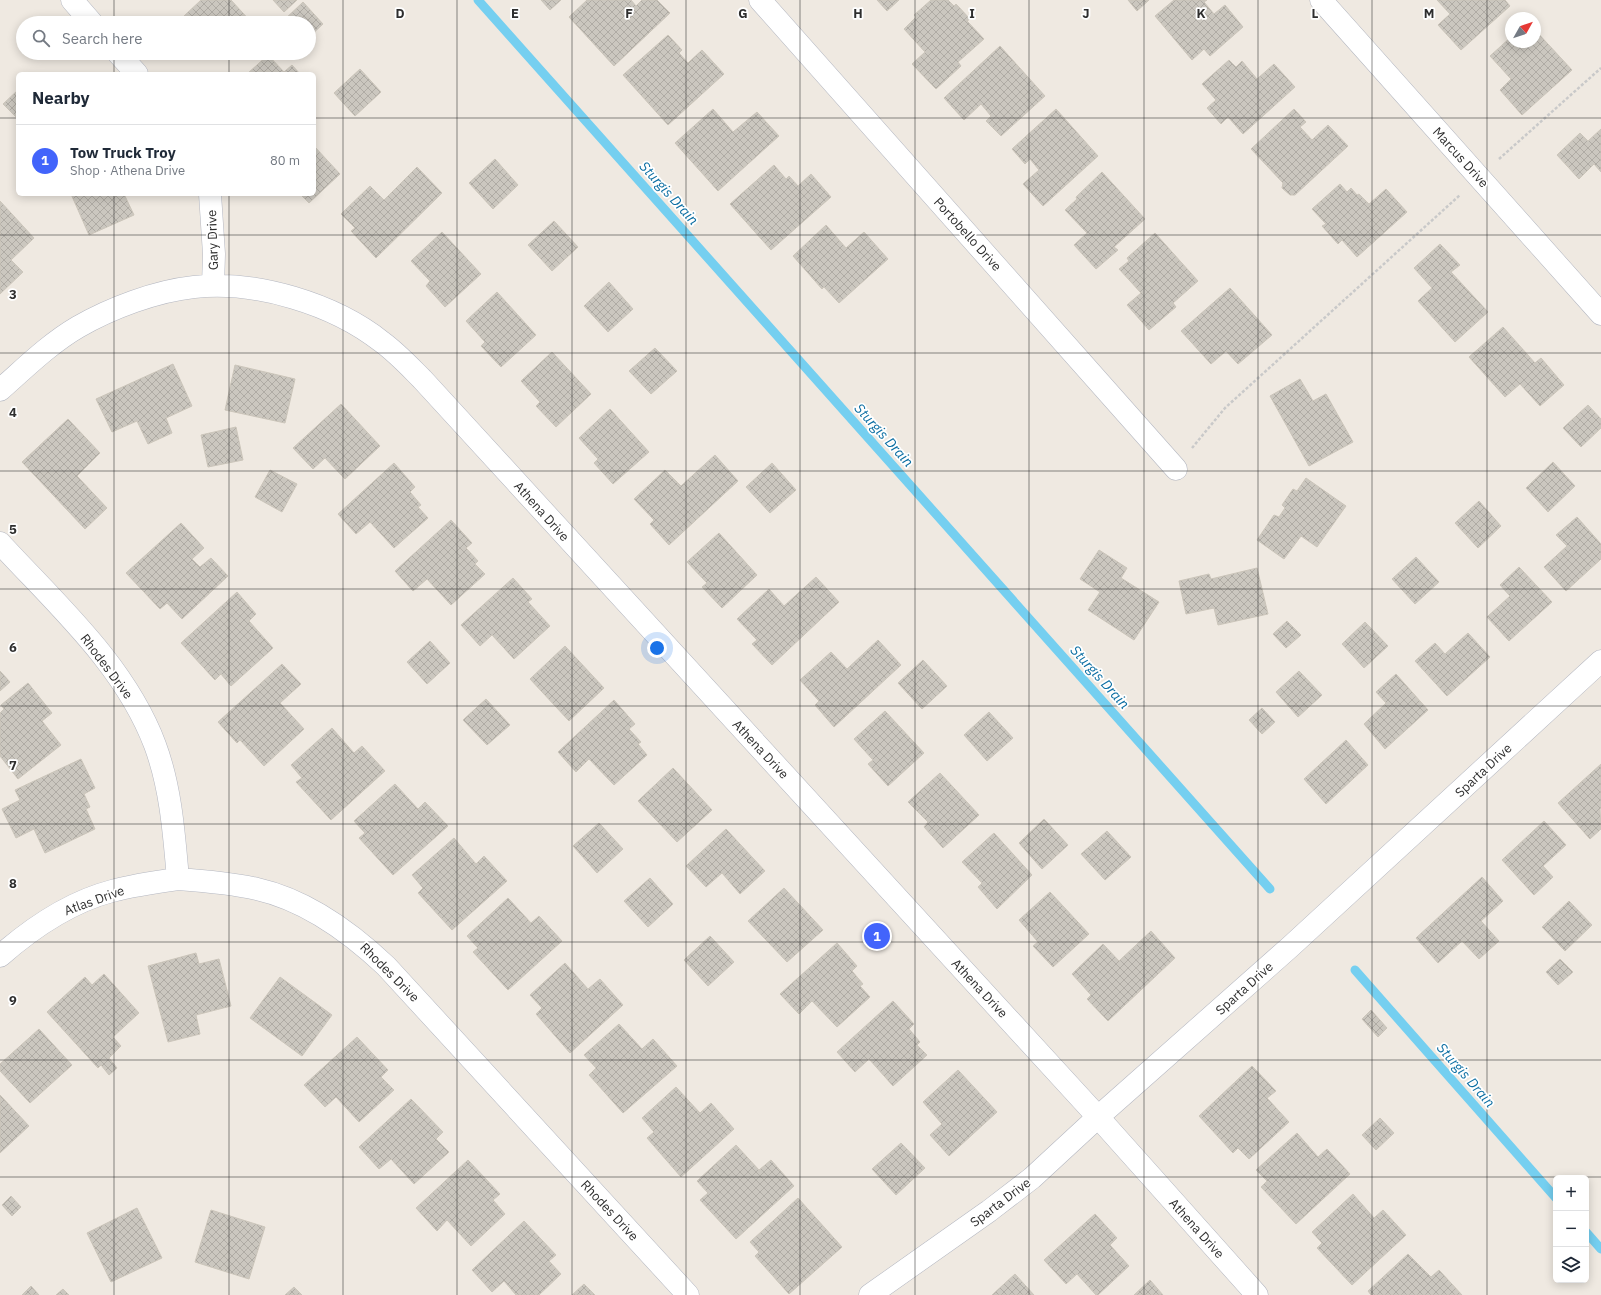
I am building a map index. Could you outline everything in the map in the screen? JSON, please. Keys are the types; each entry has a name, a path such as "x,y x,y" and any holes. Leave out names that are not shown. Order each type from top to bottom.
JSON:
{"street":[{"path":"72,0 86,16"},
{"name":"Portobello Drive","path":"760,0 1176,469"},
{"name":"Marcus Drive","path":"1321,0 1601,314"},
{"path":"124,60 135,72"},
{"name":"Gary Drive","path":"210,196 214,254 213,286"},
{"name":"Athena Drive","path":"0,390 51,345 76,328 101,315 162,294 194,287 244,287 297,298 325,309 359,327 382,342 405,362 1098,1117 1257,1295"},
{"name":"Rhodes Drive","path":"0,542 84,633 119,678 135,702 155,745 168,788 178,879 209,881 258,889 296,902 329,920 362,943 386,966 688,1295"},
{"name":"Sparta Drive","path":"870,1295 1032,1178 1098,1117 1290,947 1601,661"},
{"name":"Atlas Drive","path":"0,956 36,927 61,912 86,900 111,891 178,879"}],"path":[{"path":"1176,469 1225,408 1601,68"}],"building":[{"path":"201,0 231,0 246,16 184,16"},
{"path":"273,0 297,0 284,12"},
{"path":"541,0 561,0 550,10"},
{"path":"587,0 631,0 636,6 642,0 657,0 670,13 614,66 569,17"},
{"path":"877,0 899,0 887,11"},
{"path":"931,0 948,0 954,6 956,4 970,19 967,21 984,39 958,62 961,66 936,89 912,64 925,52 904,29 916,17 914,15"},
{"path":"1128,0 1149,0 1137,11"},
{"path":"1174,0 1207,0 1204,2 1214,14 1225,5 1243,27 1210,56 1204,49 1192,60 1155,16"},
{"path":"1437,0 1505,0 1510,6 1461,50 1438,25 1450,14"},
{"path":"303,2 316,16 288,16"},
{"path":"316,16 323,24 316,30"},
{"path":"668,35 682,50 679,53 688,63 702,50 724,74 668,125 623,75"},
{"path":"1541,36 1572,70 1522,115 1500,90 1511,79 1490,56 1505,42 1505,48 1541,48"},
{"path":"1000,46 1045,96 1001,136 986,121 991,116 981,104 964,120 944,98"},
{"path":"262,60 273,60 284,72 249,72"},
{"path":"1229,60 1236,67 1242,61 1257,79 1274,64 1295,87 1243,134 1228,117 1221,124 1207,108 1216,100 1202,84"},
{"path":"292,65 298,72 284,72"},
{"path":"360,69 381,92 355,116 334,93"},
{"path":"16,92 16,117 3,104"},
{"path":"713,109 733,132 757,112 779,136 718,191 675,143"},
{"path":"1056,109 1098,156 1043,206 1023,184 1039,170 1030,159 1025,164 1012,149"},
{"path":"1294,109 1306,122 1300,127 1312,140 1328,125 1348,146 1295,195 1290,195 1282,188 1283,183 1251,149"},
{"path":"1601,129 1601,172 1594,164 1579,179 1557,155 1580,133 1588,141"},
{"path":"316,148 340,174 309,203 302,196 316,196"},
{"path":"495,159 518,185 493,209 469,183"},
{"path":"774,165 786,179 789,176 798,186 811,174 831,197 771,250 730,204"},
{"path":"417,167 442,193 376,258 351,231 355,228 341,214 370,186 384,200"},
{"path":"1102,172 1145,219 1114,247 1118,250 1096,269 1074,245 1087,233 1065,210"},
{"path":"1340,184 1347,192 1351,188 1357,195 1359,194 1369,204 1386,189 1407,212 1357,257 1342,240 1338,244 1322,226 1326,224 1312,209"},
{"path":"72,196 125,196 134,215 89,235"},
{"path":"0,201 34,238 11,260 23,272 0,294"},
{"path":"554,221 578,247 552,271 528,245"},
{"path":"826,225 846,248 864,232 888,259 839,303 824,287 822,289 793,256"},
{"path":"442,232 481,274 445,307 426,286 430,281 411,261"},
{"path":"1155,233 1198,281 1173,303 1176,307 1149,330 1127,305 1141,293 1119,269 1129,261 1127,258"},
{"path":"1440,244 1460,265 1451,272 1488,312 1455,342 1418,301 1432,288 1414,268"},
{"path":"609,282 633,309 608,332 584,306"},
{"path":"1230,288 1272,335 1238,364 1226,351 1211,364 1181,331"},
{"path":"497,292 536,335 501,367 481,346 485,342 466,321"},
{"path":"1503,327 1535,363 1541,358 1564,385 1540,406 1520,384 1505,397 1469,357"},
{"path":"655,348 677,371 651,394 629,371"},
{"path":"552,352 591,394 556,427 536,406 540,402 521,381"},
{"path":"173,364 192,406 166,418 172,433 148,444 137,421 112,432 96,399"},
{"path":"235,365 295,379 285,423 225,410"},
{"path":"1300,379 1313,401 1326,394 1353,442 1309,466 1270,396"},
{"path":"341,404 380,446 345,479 325,458 313,469 293,448"},
{"path":"1588,405 1601,419 1601,428 1581,447 1563,428"},
{"path":"610,409 649,452 613,484 594,463 598,459 579,438"},
{"path":"68,419 100,453 77,476 107,508 85,529 22,462"},
{"path":"236,427 243,460 208,467 201,435"},
{"path":"715,455 738,481 669,545 650,524 654,520 634,499 665,470 681,486"},
{"path":"1553,462 1575,486 1548,512 1526,488"},
{"path":"394,463 415,487 410,492 421,505 418,507 428,518 394,548 370,522 356,534 338,514"},
{"path":"772,463 796,490 770,513 746,487"},
{"path":"270,470 297,484 282,512 255,497"},
{"path":"1306,478 1346,506 1317,547 1301,536 1284,559 1257,540 1274,515 1279,517 1285,508 1282,505 1293,489 1297,491"},
{"path":"1479,501 1501,526 1478,548 1455,523"},
{"path":"1577,517 1601,544 1601,559 1566,591 1544,567 1567,546 1556,535"},
{"path":"451,520 472,543 466,548 478,561 475,564 485,574 451,605 427,579 413,591 395,571"},
{"path":"181,523 204,548 192,559 200,567 211,558 228,576 182,619 167,603 160,609 126,573"},
{"path":"719,533 757,575 722,608 702,587 707,583 687,562"},
{"path":"1099,550 1127,568 1121,578 1159,602 1134,640 1088,610 1100,592 1080,579"},
{"path":"1416,557 1439,582 1415,604 1392,579"},
{"path":"1519,567 1552,602 1509,641 1487,617 1510,596 1500,585"},
{"path":"1257,568 1268,614 1218,625 1214,608 1186,614 1179,581 1209,574 1211,579"},
{"path":"816,577 839,602 772,665 752,644 757,640 737,619 769,589 784,606"},
{"path":"513,578 532,599 528,602 550,626 514,659 492,635 480,646 461,625"},
{"path":"237,592 256,614 249,621 273,648 231,686 221,674 215,680 181,643"},
{"path":"1287,621 1301,635 1286,648 1273,634"},
{"path":"1365,622 1388,646 1364,668 1342,644"},
{"path":"1468,633 1490,657 1447,696 1415,661 1435,643 1445,654"},
{"path":"878,640 901,665 834,727 815,705 819,701 800,680 831,652 847,669"},
{"path":"430,641 450,663 427,684 407,662"},
{"path":"565,646 604,688 569,721 530,679"},
{"path":"923,660 947,686 922,709 898,683"},
{"path":"282,664 301,684 280,703 304,729 264,766 240,740 237,743 218,722"},
{"path":"0,671 10,682 0,691"},
{"path":"1299,671 1322,695 1298,717 1276,692"},
{"path":"1396,674 1428,710 1385,749 1364,724 1386,703 1376,692"},
{"path":"28,683 52,713 42,721 61,745 18,779 0,756 0,713 4,709 1,705"},
{"path":"486,699 510,725 487,745 463,720"},
{"path":"614,700 635,724 629,729 641,742 638,744 647,755 614,785 589,759 576,772 558,752"},
{"path":"1262,708 1275,722 1262,734 1249,720"},
{"path":"885,711 924,753 888,786 868,764 873,760 854,739"},
{"path":"989,712 1013,738 987,761 964,735"},
{"path":"332,728 354,753 362,746 385,771 331,820 296,782 302,778 291,765"},
{"path":"1346,740 1368,765 1326,804 1304,779"},
{"path":"81,759 95,788 84,794 90,807 86,809 95,829 45,853 34,829 16,838 2,809 20,800 15,790"},
{"path":"1601,764 1601,829 1590,839 1558,803"},
{"path":"673,768 712,810 677,842 638,801"},
{"path":"940,773 979,815 943,848 924,827 928,822 908,802"},
{"path":"395,784 418,809 425,802 448,826 393,875 359,838 365,833 354,821"},
{"path":"1044,819 1068,845 1042,869 1019,843"},
{"path":"1544,821 1566,845 1543,866 1553,877 1534,895 1502,860"},
{"path":"599,823 623,849 597,873 573,846"},
{"path":"726,829 765,871 740,894 722,873 706,887 686,866"},
{"path":"1107,831 1131,857 1105,880 1081,854"},
{"path":"994,833 1032,875 997,909 978,887 982,883 962,862"},
{"path":"454,838 476,864 484,856 507,881 452,930 418,893 423,888 412,875"},
{"path":"1482,877 1503,901 1481,921 1499,941 1479,959 1462,941 1438,963 1416,938"},
{"path":"650,878 673,904 648,927 624,901"},
{"path":"784,888 823,930 787,962 748,921"},
{"path":"1050,892 1089,934 1053,967 1033,946 1038,942 1019,920"},
{"path":"508,898 531,923 539,916 562,941 508,990 473,952 478,948 467,936"},
{"path":"1569,901 1592,925 1565,951 1542,927"},
{"path":"1151,931 1175,958 1108,1021 1087,999 1091,995 1072,974 1103,944 1119,961"},
{"path":"710,936 734,962 708,986 684,960"},
{"path":"837,943 857,966 852,971 863,984 860,986 870,997 837,1027 812,1001 799,1014 780,994"},
{"path":"196,953 199,964 219,959 231,1006 196,1015 200,1034 168,1042 148,966"},
{"path":"1560,959 1573,972 1558,985 1546,972"},
{"path":"565,963 588,989 600,979 623,1005 570,1053 536,1014 542,1008 530,995"},
{"path":"104,974 139,1013 113,1037 121,1046 109,1058 117,1068 109,1075 101,1065 98,1068 47,1012 85,977 92,985"},
{"path":"280,977 332,1015 302,1056 250,1018"},
{"path":"893,1001 914,1024 909,1029 920,1042 917,1045 927,1055 893,1086 869,1059 855,1072 837,1052"},
{"path":"1371,1010 1387,1028 1378,1037 1362,1019"},
{"path":"619,1024 642,1049 653,1039 677,1066 623,1113 589,1075 596,1068 584,1055"},
{"path":"39,1029 72,1065 30,1103 0,1071 0,1064"},
{"path":"357,1037 388,1070 381,1077 394,1090 359,1122 336,1097 325,1107 304,1085"},
{"path":"1252,1066 1276,1091 1267,1098 1289,1122 1249,1159 1238,1148 1233,1153 1199,1116"},
{"path":"958,1070 997,1112 949,1156 930,1135 942,1124 923,1102"},
{"path":"676,1087 700,1113 711,1103 734,1129 681,1177 647,1138 654,1132 642,1118"},
{"path":"0,1095 29,1126 0,1153"},
{"path":"411,1099 443,1132 436,1139 449,1152 414,1184 391,1159 379,1169 359,1147"},
{"path":"1380,1118 1394,1133 1376,1150 1362,1135"},
{"path":"1297,1133 1318,1157 1327,1149 1350,1174 1296,1224 1261,1187 1267,1181 1256,1170"},
{"path":"901,1143 925,1168 896,1195 872,1169"},
{"path":"736,1145 759,1170 771,1160 794,1186 736,1239 700,1200 708,1193 697,1181"},
{"path":"468,1160 500,1194 493,1200 505,1214 471,1246 447,1220 437,1231 416,1208"},
{"path":"1353,1194 1374,1218 1383,1210 1406,1235 1352,1285 1317,1248 1322,1243 1312,1232"},
{"path":"11,1196 21,1207 12,1216 2,1205"},
{"path":"798,1198 842,1247 789,1294 755,1256 759,1252 750,1242"},
{"path":"137,1208 162,1258 111,1282 87,1233"},
{"path":"211,1210 265,1227 249,1279 195,1262"},
{"path":"1095,1214 1117,1238 1110,1245 1129,1266 1098,1295 1096,1295 1077,1274 1066,1284 1044,1260"},
{"path":"524,1221 556,1255 549,1261 561,1274 539,1295 516,1295 504,1281 492,1292 472,1270"},
{"path":"1408,1254 1431,1277 1439,1270 1462,1295 1371,1295 1368,1291"},
{"path":"1015,1274 1034,1295 992,1295"},
{"path":"1150,1280 1163,1295 1134,1295"},
{"path":"584,1284 595,1295 572,1295"},
{"path":"31,1286 39,1295 22,1295"},
{"path":"294,1287 302,1295 285,1295"},
{"path":"63,1289 69,1295 56,1295"}],"waterway":[{"name":"Sturgis Drain","path":"478,0 1270,889"},
{"name":"Sturgis Drain","path":"1355,970 1553,1195"},
{"name":"Sturgis Drain","path":"1589,1235 1601,1249"}],"place":[{"name":"Tow Truck Troy","path":"877,936"}]}
